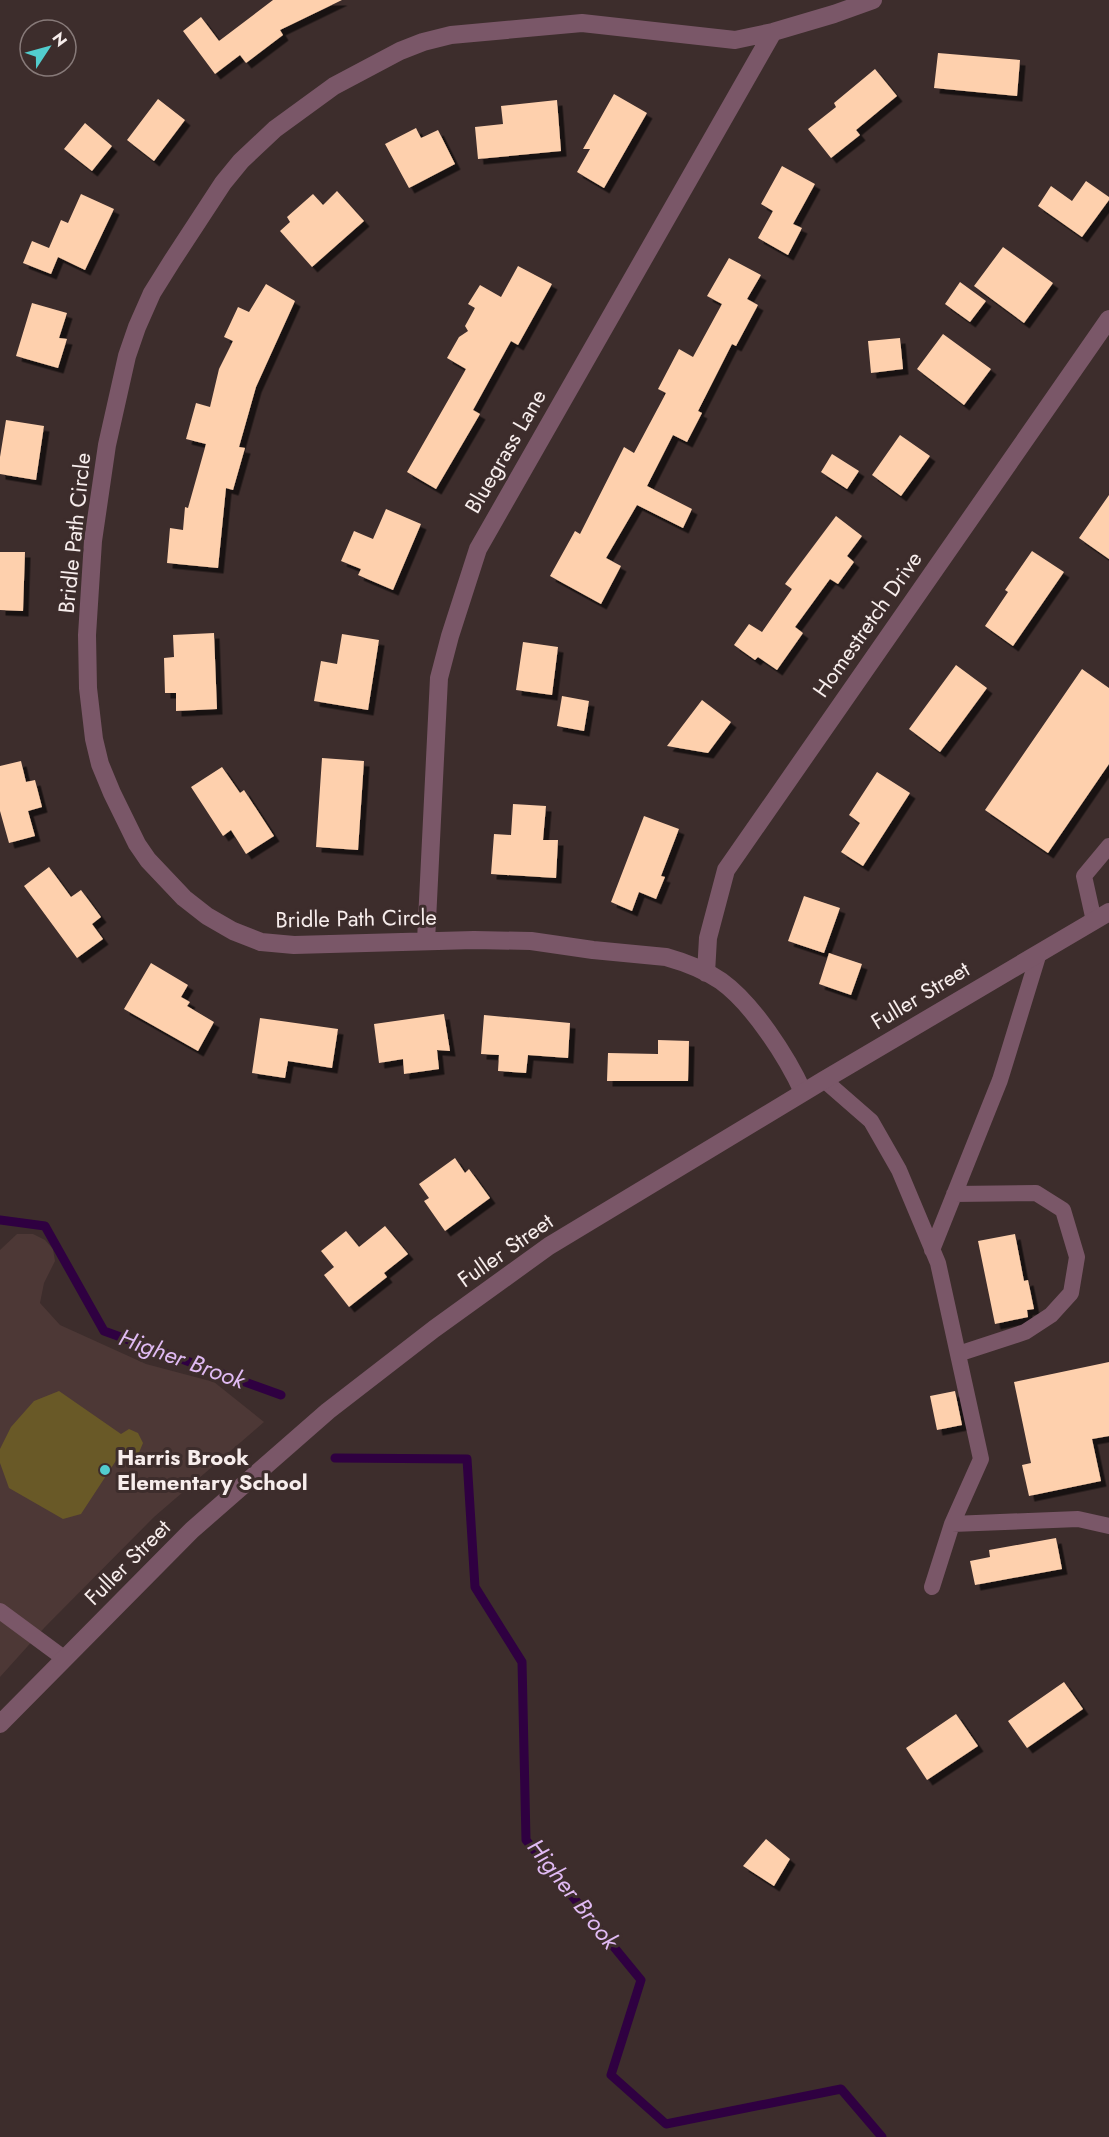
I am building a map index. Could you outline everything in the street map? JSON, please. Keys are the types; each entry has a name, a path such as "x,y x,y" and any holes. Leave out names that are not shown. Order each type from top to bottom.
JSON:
{"street":[{"name":"Bridle Path Circle","path":"803,1092 793,1070 776,1043 729,987 706,973 666,957 531,941 294,945 246,938 207,916 171,886 148,860 112,794 100,764 94,739 88,688 88,623 96,508 127,356 137,327 152,294 223,183 241,161 275,129 313,100 400,51 451,35 582,23 735,40 834,15 873,0"},
{"name":"Bluegrass Lane","path":"426,941 439,678 478,549 773,32"},
{"name":"Homestretch Drive","path":"706,973 708,938 726,870 1109,319"},
{"name":"Fuller Street","path":"0,1724 192,1530 320,1418 378,1371 549,1246 803,1092 1101,916"}],"lane":[{"path":"1101,916 1084,876 1109,846"},
{"path":"932,1250 999,1080 1039,953"},
{"path":"824,1080 871,1121 899,1170 938,1263 981,1459 952,1524 932,1587"},
{"path":"954,1194 1036,1193 1063,1210 1077,1257 1071,1293 1051,1315 1024,1332 958,1354"},
{"path":"952,1524 1078,1520 1109,1526"},
{"path":"0,1611 65,1659"}],"shaded area":[{"name":"Harris Brook Elementary School","path":"17,1234 33,1234 45,1240 53,1249 55,1261 44,1283 40,1303 60,1325 146,1364 214,1382 264,1422 154,1517 45,1627 0,1677 0,1250"},
{"path":"59,1391 121,1434 129,1429 138,1433 143,1443 138,1455 119,1456 81,1514 63,1519 9,1488 0,1463 0,1449 11,1427 34,1401"}],"building":[{"path":"273,0 342,0 280,30 283,35 246,63 240,55 215,74 183,31 201,17 219,41"},
{"path":"938,53 1020,60 1017,96 934,88"},
{"path":"875,69 897,96 856,130 860,135 831,158 808,129 836,107 834,103"},
{"path":"614,94 647,113 604,188 577,172 590,149 583,149"},
{"path":"158,99 185,120 154,161 127,140"},
{"path":"557,100 561,151 478,159 475,127 503,124 501,106"},
{"path":"85,123 112,146 92,171 64,149"},
{"path":"416,128 421,138 438,130 455,164 409,188 385,144"},
{"path":"782,166 815,184 793,224 802,228 788,255 758,238 773,211 761,204"},
{"path":"1086,181 1109,197 1109,200 1082,237 1038,206 1051,186 1072,201"},
{"path":"337,191 364,221 312,267 280,231 290,222 287,217 313,194 323,205"},
{"path":"81,194 114,209 85,270 58,257 51,274 23,263 32,241 49,248 61,220 68,223"},
{"path":"1003,247 1053,283 1024,323 974,286"},
{"path":"729,258 761,275 747,299 758,305 736,346 732,344 698,411 702,413 687,442 673,435 647,486 692,509 683,528 637,505 606,558 621,566 601,604 550,576 575,531 580,534 624,447 634,453 666,393 658,389 679,349 693,357 722,304 707,296"},
{"path":"518,266 552,284 518,345 511,341 473,410 480,414 436,489 407,472 466,369 447,358 459,337 468,331 465,326 475,308 468,304 480,285 501,297"},
{"path":"960,282 986,301 970,322 945,304"},
{"path":"266,284 295,301 256,387 239,447 245,448 233,490 226,488 218,568 167,563 170,528 183,530 185,507 188,508 206,444 186,439 196,403 210,407 219,369 233,341 224,337 238,307 249,312"},
{"path":"32,303 67,313 59,338 67,339 58,368 16,356"},
{"path":"943,334 991,369 964,405 917,369"},
{"path":"900,338 903,369 871,373 868,341"},
{"path":"6,420 44,426 36,480 0,474 0,457"},
{"path":"900,435 930,456 901,496 872,475"},
{"path":"832,454 859,471 847,489 821,472"},
{"path":"1109,495 1109,559 1079,538"},
{"path":"386,509 421,524 393,590 358,575 361,569 341,561 354,531 373,539"},
{"path":"836,516 862,536 847,556 854,562 838,584 830,579 795,627 803,633 777,670 758,657 755,660 734,645 749,624 762,632 792,589 785,584"},
{"path":"1032,551 1064,572 1013,646 985,626 1008,592 1005,590"},
{"path":"0,552 25,552 23,611 0,610"},
{"path":"214,633 217,709 176,711 176,693 165,693 164,658 174,657 173,635"},
{"path":"342,634 379,640 368,710 314,701 321,661 337,664"},
{"path":"523,642 558,647 552,695 516,690"},
{"path":"956,665 987,688 940,752 909,729"},
{"path":"1082,669 1109,688 1109,764 1048,853 985,810"},
{"path":"562,696 589,701 584,731 557,726"},
{"path":"702,700 731,722 708,753 667,746"},
{"path":"322,758 364,761 358,850 316,847"},
{"path":"21,761 26,782 35,780 42,807 28,811 35,836 9,843 0,811 0,766"},
{"path":"222,767 240,793 244,790 274,836 246,854 231,830 223,836 191,787"},
{"path":"877,772 910,793 863,866 841,852 860,823 849,815"},
{"path":"513,804 546,806 543,840 558,840 556,878 491,874 494,834 511,835"},
{"path":"644,816 679,829 661,876 665,877 656,899 639,892 632,911 611,902"},
{"path":"49,867 71,897 81,890 101,917 92,924 103,939 77,958 24,886"},
{"path":"804,896 840,908 824,953 788,941"},
{"path":"829,953 862,964 851,995 819,984"},
{"path":"151,963 188,985 181,997 190,1002 187,1006 214,1022 198,1051 124,1009"},
{"path":"444,1014 450,1051 437,1050 439,1069 404,1074 403,1059 379,1063 374,1024"},
{"path":"484,1015 570,1023 568,1058 528,1055 526,1073 498,1071 499,1055 481,1054"},
{"path":"260,1018 338,1029 332,1068 288,1061 285,1078 252,1073"},
{"path":"658,1040 689,1041 688,1081 607,1081 608,1053 658,1054"},
{"path":"455,1158 465,1173 469,1169 490,1198 445,1231 424,1201 429,1198 419,1184"},
{"path":"385,1226 408,1254 384,1273 387,1277 349,1307 324,1275 334,1267 321,1251 346,1231 359,1247"},
{"path":"1015,1234 1024,1281 1028,1280 1034,1309 1027,1310 1028,1317 995,1324 978,1241"},
{"path":"1109,1362 1109,1436 1092,1439 1101,1481 1029,1496 1022,1465 1031,1463 1014,1382"},
{"path":"955,1391 962,1425 937,1430 930,1396"},
{"path":"1056,1538 1062,1569 975,1585 970,1561 990,1557 989,1550"},
{"path":"1064,1682 1083,1709 1027,1748 1008,1721"},
{"path":"956,1714 978,1746 927,1780 906,1748"},
{"path":"766,1839 790,1859 774,1886 743,1866"}],"waterway":[{"name":"Higher Brook","path":"0,1220 45,1226 104,1331 281,1395"},
{"name":"Higher Brook","path":"335,1458 467,1459 475,1587 522,1662 526,1840 641,1980 611,2075 666,2124 841,2089 882,2137"}],"place":[{"name":"Harris Brook Elementary School","path":"105,1470"}]}
